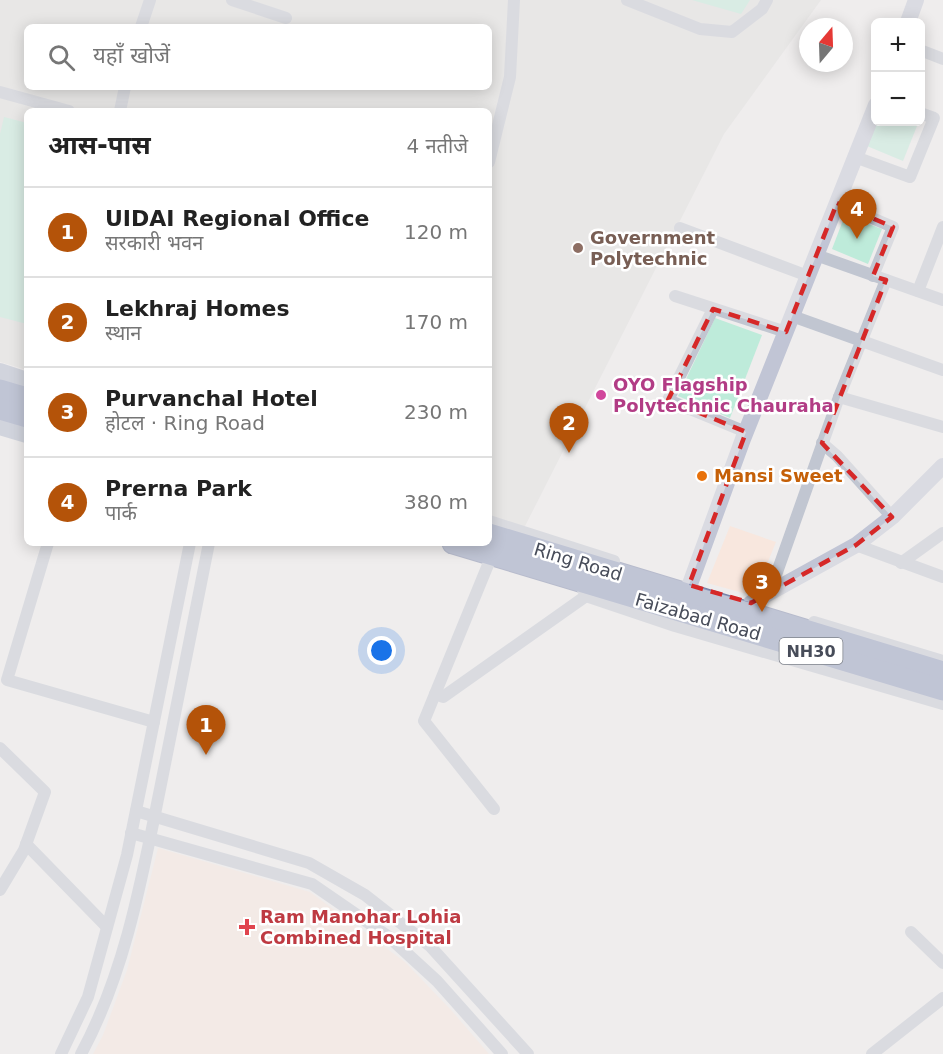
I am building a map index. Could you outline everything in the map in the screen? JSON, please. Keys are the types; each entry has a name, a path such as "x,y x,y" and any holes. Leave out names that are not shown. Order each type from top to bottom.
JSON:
{"highway":[{"path":"0,390 24,397"},
{"path":"0,409 24,416"},
{"name":"Ring Road","path":"492,545 682,604 943,672"},
{"name":"Faizabad Road","path":"492,545 583,590 682,604 943,690"}],"main road":[{"path":"0,372 24,380"},
{"path":"0,426 24,433"}],"street":[{"path":"142,24 150,0"},
{"path":"232,0 286,18"},
{"path":"492,150 510,77 514,0"},
{"path":"627,0 700,29 732,32 762,9 767,0"},
{"path":"909,18 916,0"},
{"path":"925,52 943,59"},
{"path":"121,108 124,90"},
{"path":"0,92 58,108"},
{"path":"855,157 910,177 934,118 925,115"},
{"path":"682,604 746,432 871,117"},
{"path":"837,203 893,226 873,276"},
{"path":"680,228 808,276"},
{"path":"918,291 942,233"},
{"path":"816,255 943,300"},
{"path":"770,592 839,397 886,280"},
{"path":"675,296 786,332"},
{"path":"713,309 668,400 746,432"},
{"path":"792,316 943,370"},
{"path":"839,397 943,427"},
{"path":"822,443 892,517"},
{"path":"751,603 856,545 892,517 943,466"},
{"path":"492,522 682,604 943,704"},
{"path":"901,563 943,533"},
{"path":"856,545 943,577"},
{"path":"47,546 2,682 154,722"},
{"path":"61,1054 88,997 131,833 189,546"},
{"path":"81,1054 98,1023 115,976 150,838 208,546"},
{"path":"489,546 424,721 494,809"},
{"path":"435,694 443,697 583,590"},
{"path":"180,595 198,598"},
{"path":"682,604 751,603 943,661"},
{"path":"0,748 45,792 26,844 0,890"},
{"path":"136,811 309,863 365,895 430,946 528,1054"},
{"path":"131,833 312,884 389,937 437,981 502,1054"},
{"path":"236,862 242,843"},
{"path":"26,844 107,927"},
{"path":"911,932 943,963"},
{"path":"872,1054 943,998"}],"highlighted area":[{"path":"837,203 893,227 873,276 886,280 822,443 892,517 856,545 751,603 689,585 746,432 668,400 713,309 786,332"}],"shaded area":[{"name":"Government Polytechnic","path":"0,0 821,0 808,18 799,18 799,30 724,134 522,532 492,521 492,108 24,108 24,369 0,362"},
{"path":"730,526 776,542 754,596 707,583"},
{"name":"Ram Manohar Lohia Combined Hospital","path":"158,848 310,892 405,962 489,1054 93,1054 103,1035 127,970"}],"green space":[{"path":"692,0 750,0 741,14"},
{"path":"4,117 24,122 24,323 0,317 0,134"},
{"path":"874,126 917,126 903,161 867,146"},
{"path":"845,215 882,229 868,264 832,249"},
{"path":"715,318 762,335 730,418 678,396"}],"place":[{"name":"Prerna Park","path":"857,239"},
{"name":"Government Polytechnic","path":"578,248"},
{"name":"OYO Flagship Polytechnic Chauraha","path":"601,395"},
{"name":"Lekhraj Homes","path":"569,453"},
{"name":"Mansi Sweet","path":"702,476"},
{"name":"Purvanchal Hotel","path":"762,612"},
{"name":"UIDAI Regional Office","path":"206,755"},
{"name":"Ram Manohar Lohia Combined Hospital","path":"247,927"}]}
